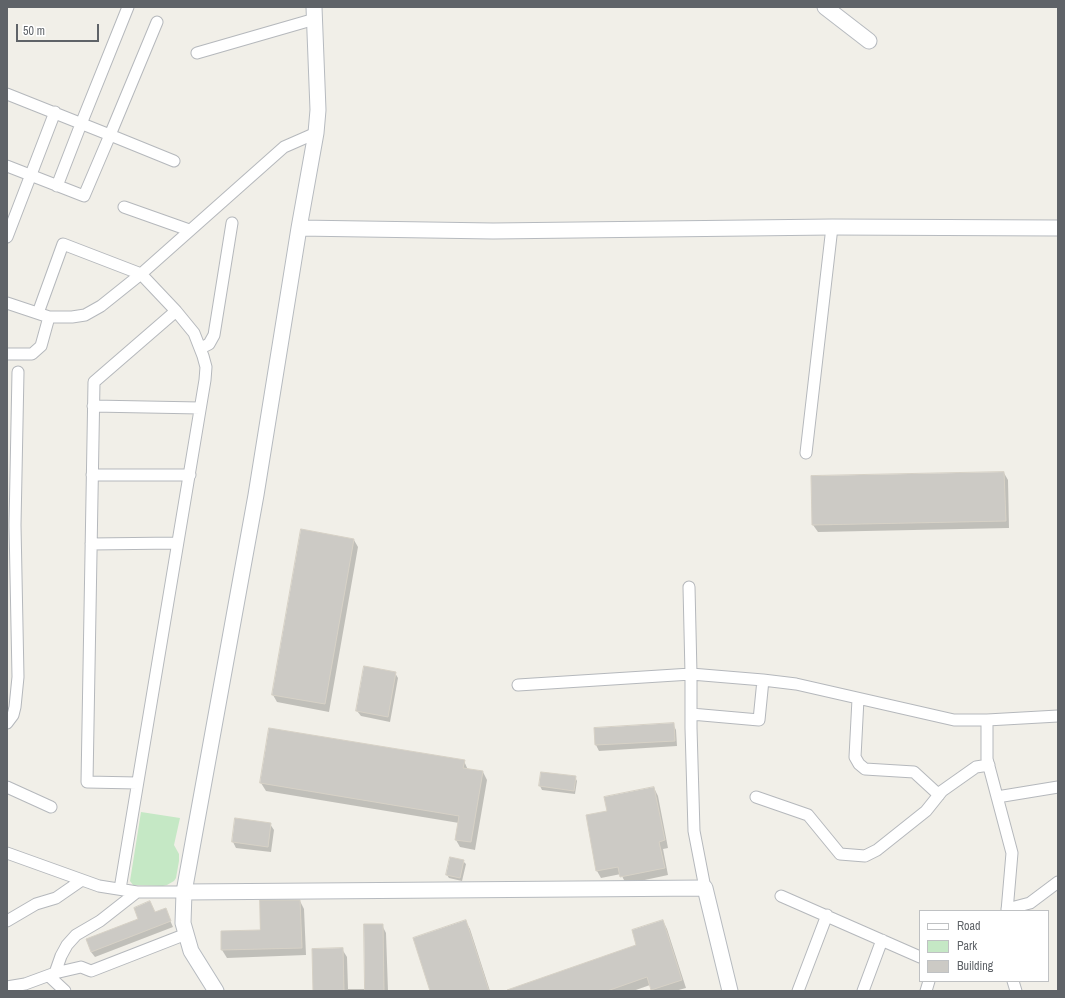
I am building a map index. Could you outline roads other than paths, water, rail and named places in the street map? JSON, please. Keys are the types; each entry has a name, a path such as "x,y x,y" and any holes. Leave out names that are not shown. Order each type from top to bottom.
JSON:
{"street":[{"path":"57,186 128,7"},
{"path":"825,7 869,41"},
{"path":"197,53 314,13 318,110 316,133 299,228 256,495 184,892 182,923 191,951 216,991"},
{"path":"7,166 84,196 157,22"},
{"path":"7,94 174,161"},
{"path":"7,237 55,112"},
{"path":"7,303 49,317 72,317 85,315 101,306 141,274 284,147 316,133"},
{"path":"124,207 189,230"},
{"path":"201,348 209,344 214,335 232,223"},
{"path":"299,228 493,231 832,227 1058,228"},
{"path":"806,453 832,227"},
{"path":"38,313 63,244 141,274 194,332 201,348 206,367 190,475 177,543 120,889"},
{"path":"137,783 86,782 94,382 176,311"},
{"path":"7,354 32,354 41,346 49,317"},
{"path":"7,723 13,715 15,707 12,677 11,525 18,372"},
{"path":"93,406 200,408"},
{"path":"92,474 190,475"},
{"path":"91,544 177,543"},
{"path":"689,587 694,831 705,888 730,991"},
{"path":"518,685 691,674 796,684 954,720 987,720 1058,716"},
{"path":"691,714 759,720 763,680"},
{"path":"858,699 855,758 859,764 865,769 914,772 939,795"},
{"path":"987,720 989,764 1012,853 1007,910 1030,903 1058,882"},
{"path":"756,797 808,815 840,854 865,856 877,850 926,811 942,791 976,767 989,764"},
{"path":"7,787 51,807"},
{"path":"997,797 1058,787"},
{"path":"7,853 99,886 137,892 705,888"},
{"path":"7,921 36,904 56,898 82,880"},
{"path":"52,975 67,945 76,935 100,921 137,892"},
{"path":"781,896 919,957"},
{"path":"798,991 827,915"},
{"path":"7,987 25,984 81,967 91,971 186,934"},
{"path":"864,991 882,940"},
{"path":"52,975 65,991"}]}
